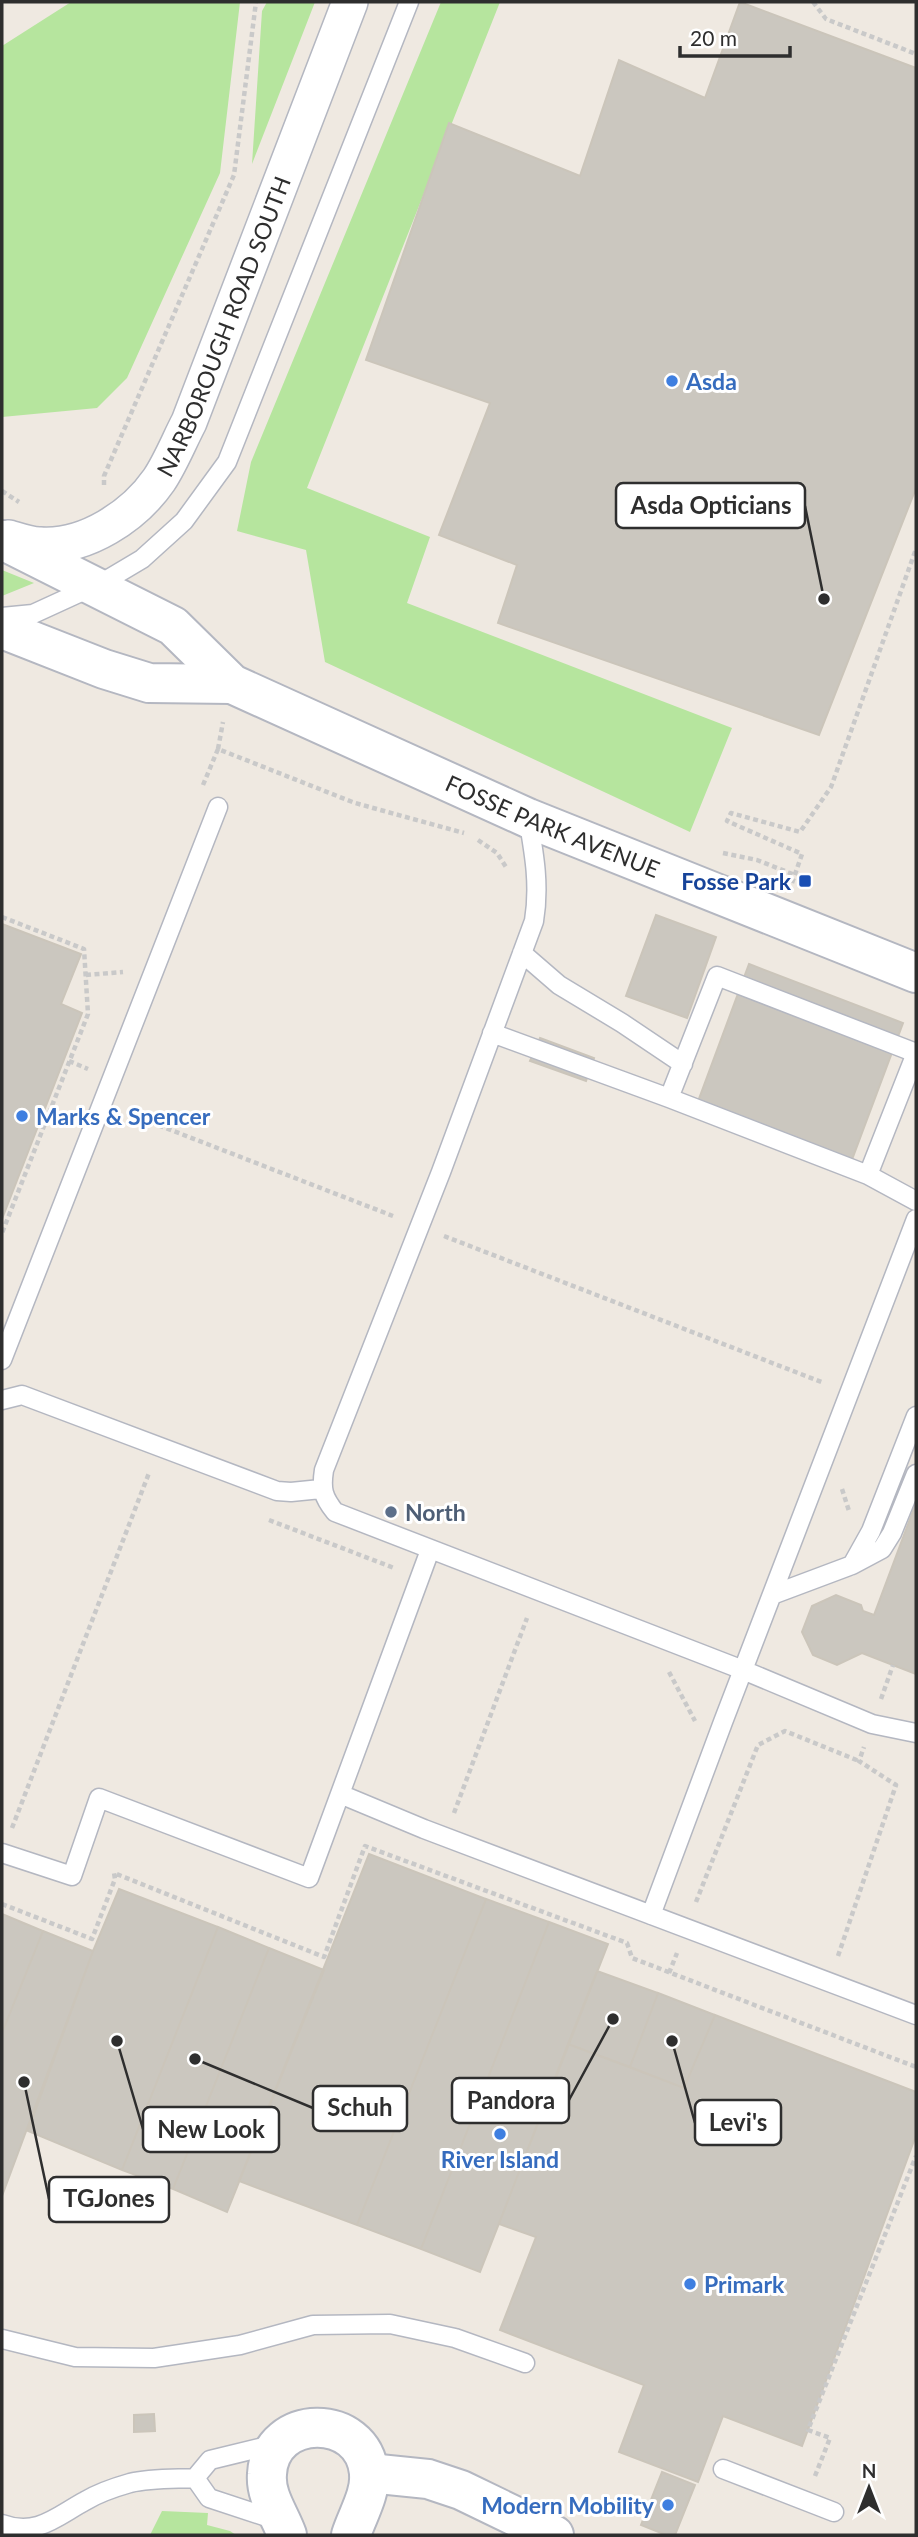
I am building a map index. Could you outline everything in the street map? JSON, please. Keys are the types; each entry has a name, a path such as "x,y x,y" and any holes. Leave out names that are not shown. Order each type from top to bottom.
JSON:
{"street":[{"name":"NARBOROUGH ROAD SOUTH","path":"2,539 40,545 68,543 119,521 145,498 161,478 189,422 350,2"},
{"name":"FOSSE PARK AVENUE","path":"2,539 173,626 232,684 528,818 916,973"},
{"name":"FOSSE PARK AVENUE","path":"2,629 103,669 149,683 232,684"},
{"path":"285,2529 270,2498 267,2485 271,2457 280,2443 293,2433 309,2427 326,2427 342,2433 355,2443 365,2457 369,2473 368,2490 351,2535"},
{"path":"369,2473 428,2479 461,2490 554,2535"}],"lane":[{"path":"2,617 33,614 105,581 142,559 184,521 227,462 409,2"},
{"path":"2,1360 218,807"},
{"path":"528,818 537,874 538,897 534,921 324,1470 321,1489 326,1501 335,1512 743,1670 872,1724 916,1733"},
{"path":"522,953 559,985 683,1064"},
{"path":"670,1098 717,976 916,1053 868,1175"},
{"path":"492,1033 868,1175 916,1201"},
{"path":"651,1915 916,1219"},
{"path":"2,1400 22,1395 277,1491 321,1489"},
{"path":"852,1565 871,1531 916,1416"},
{"path":"772,1595 852,1565 882,1549 892,1533 916,1474"},
{"path":"2,1853 72,1876 99,1798 309,1878 430,1550"},
{"path":"340,1794 828,1984 916,2015"},
{"path":"2,2339 75,2357 154,2358 240,2345 313,2325 390,2324 455,2338 526,2363"},
{"path":"2,2525 29,2532 45,2527 87,2500 132,2482 195,2478 210,2460 280,2443"},
{"path":"723,2469 834,2512"},
{"path":"195,2478 209,2498 250,2509 285,2529"}],"path":[{"path":"104,496 104,476 234,176 256,2"},
{"path":"813,2 826,19 916,54"},
{"path":"2,491 19,502 32,505"},
{"path":"781,918 802,854 727,821 731,813 800,832 831,787 916,548"},
{"path":"198,797 218,749 355,803 471,835 497,853 508,870"},
{"path":"2,917 84,949 88,1014 2,1233"},
{"path":"86,975 131,971"},
{"path":"69,1061 95,1072 121,1111 850,1392"},
{"path":"2,1853 149,1473"},
{"path":"445,1837 527,1618"},
{"path":"859,1760 893,1665"},
{"path":"670,1973 758,1745 785,1731 859,1760 896,1785 828,1984"},
{"path":"2,1904 92,1939 115,1880 114,1873 324,1957 365,1846 627,1943 632,1958 916,2067"},
{"path":"812,2483 830,2438 808,2430 916,2156"}],"green space":[{"path":"71,2 240,2 220,173 127,378 97,408 2,417 2,46"},
{"path":"267,2 315,2 252,164 262,11"},
{"path":"441,2 500,2 307,488 430,537 407,603 732,728 690,832 325,662 306,550 237,531 251,462"},
{"path":"2,570 34,583 2,596"},
{"path":"162,2511 208,2513 207,2525 236,2535 150,2535"}],"building":[{"name":"Asda","path":"740,2 916,68 916,488 819,735 498,623 517,565 439,535 490,403 366,360 449,123 580,176 619,60 705,98"},
{"path":"656,915 716,937 687,1018 626,996"},
{"name":"Marks & Spencer","path":"2,924 81,954 61,1004 82,1013 2,1219"},
{"path":"749,964 903,1023 847,1173 693,1115"},
{"path":"540,1038 594,1058 586,1081 530,1061"},
{"path":"916,1503 916,1674 862,1653 837,1665 813,1655 802,1632 812,1606 836,1595 861,1605 863,1611 874,1615"},
{"path":"369,1854 486,1899 357,2225 239,2181"},
{"path":"119,1889 218,1927 122,2170 28,2131 93,1951"},
{"path":"486,1899 549,1922 421,2249 357,2225"},
{"path":"2,1914 43,1931 2,2033"},
{"name":"River Island","path":"549,1922 608,1944 480,2272 421,2249"},
{"path":"218,1927 269,1948 173,2189 122,2170"},
{"path":"43,1931 93,1951 2,2196 2,2033"},
{"path":"269,1948 324,1970 227,2212 173,2189"},
{"path":"597,1971 658,1993 630,2067 568,2044"},
{"path":"658,1993 715,2015 684,2088 630,2067"},
{"name":"Primark","path":"715,2015 916,2092 916,2135 802,2446 723,2416 698,2482 619,2452 644,2385 500,2330 536,2237 499,2224 568,2044 684,2088"},
{"path":"154,2414 155,2431 134,2432 134,2415"},
{"name":"Modern Mobility","path":"662,2472 695,2485 675,2535 666,2535 641,2525"}],"place":[{"name":"Asda","path":"672,381"},
{"name":"Asda Opticians","path":"824,599"},
{"name":"Fosse Park","path":"805,881"},
{"name":"Marks & Spencer","path":"22,1116"},
{"name":"North","path":"391,1512"},
{"name":"Pandora","path":"613,2019"},
{"name":"New Look","path":"117,2041"},
{"name":"Levi's","path":"672,2041"},
{"name":"Schuh","path":"195,2059"},
{"name":"TGJones","path":"24,2082"},
{"name":"River Island","path":"500,2134"},
{"name":"Primark","path":"690,2284"},
{"name":"Modern Mobility","path":"668,2505"}]}
